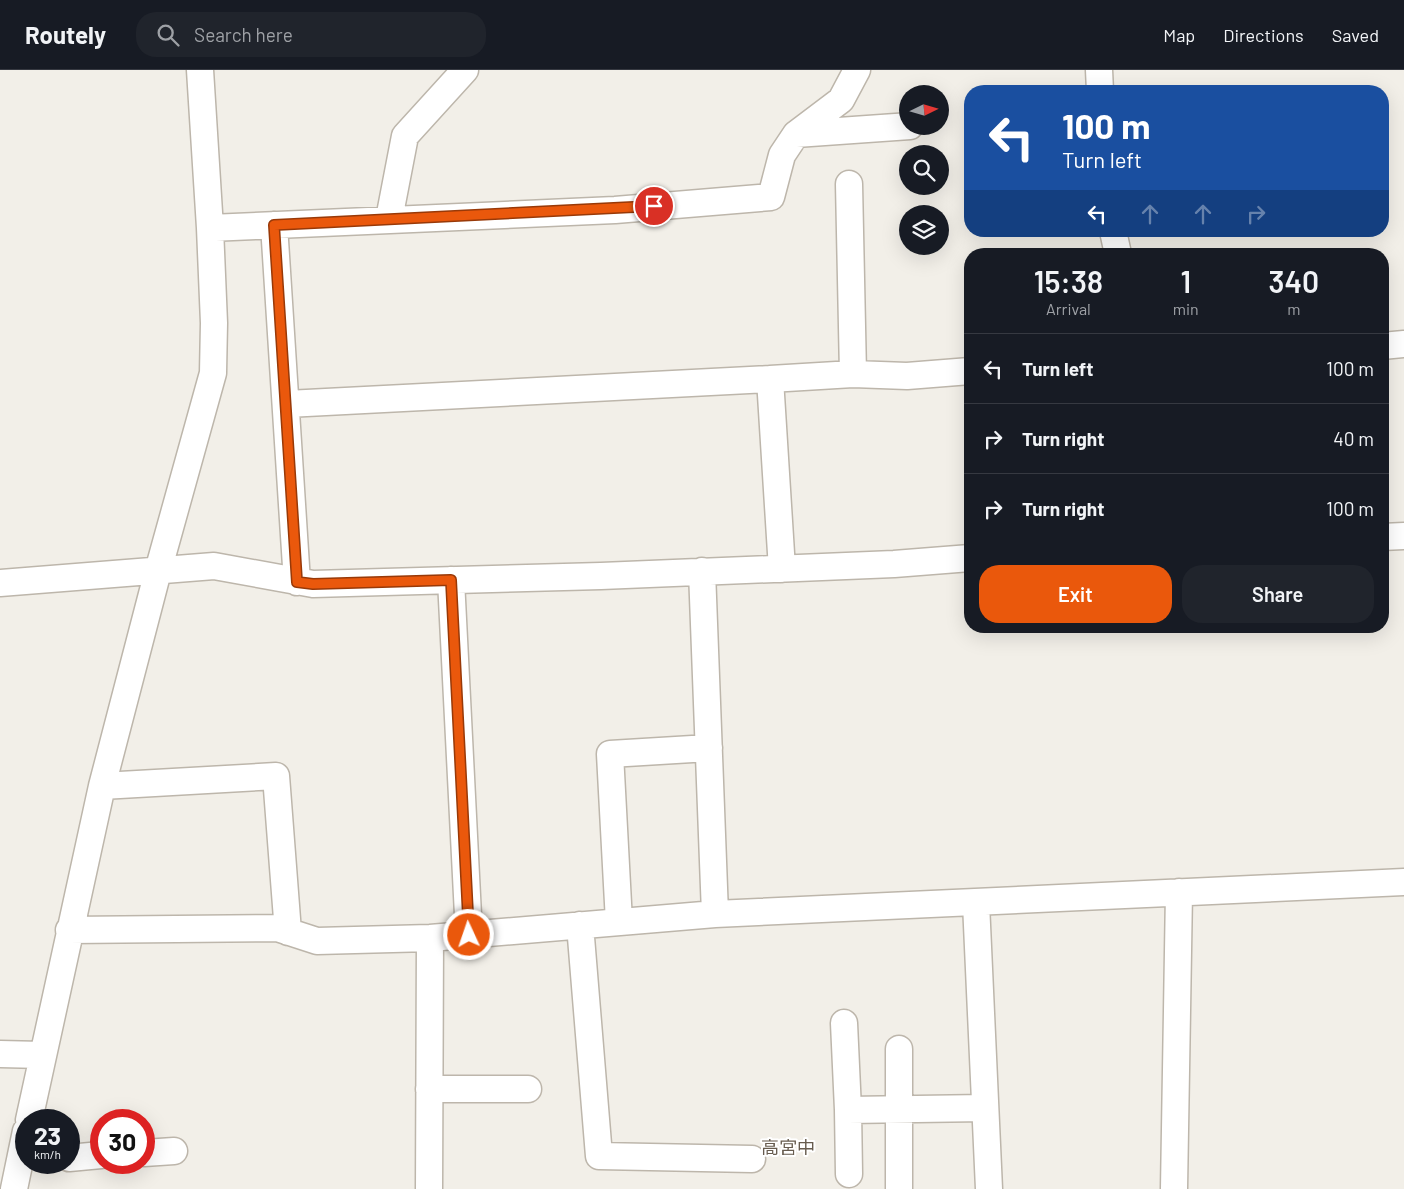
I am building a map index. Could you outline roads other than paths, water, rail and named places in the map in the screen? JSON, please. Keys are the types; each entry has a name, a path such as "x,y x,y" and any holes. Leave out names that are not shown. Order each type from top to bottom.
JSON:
{"street":[{"path":"31,1109 102,786 158,571 213,373 214,323 210,228 200,70"},
{"path":"389,219 405,136 465,70"},
{"path":"210,228 615,210 771,197 782,154 796,134 841,100 857,70"},
{"path":"1100,70 1100,85"},
{"path":"796,134 899,127"},
{"path":"850,184 853,374"},
{"path":"274,225 297,582"},
{"path":"1389,345 1404,344"},
{"path":"287,404 770,380 853,374 907,376 964,371"},
{"path":"770,380 782,569"},
{"path":"1389,537 1404,536"},
{"path":"0,582 214,566 313,584 782,569 964,558"},
{"path":"702,571 715,914"},
{"path":"451,580 469,935"},
{"path":"618,922 610,754 709,748"},
{"path":"102,786 276,776 288,932"},
{"path":"69,930 278,928 317,941 430,938 715,914 1404,882"},
{"path":"1174,1189 1179,892"},
{"path":"976,902 989,1189"},
{"path":"580,925 599,1156 752,1159"},
{"path":"429,1189 430,938"},
{"path":"844,1022 849,1174"},
{"path":"899,1049 901,1109 899,1189"},
{"path":"0,1054 42,1055"},
{"path":"430,1089 528,1089"},
{"path":"848,1110 985,1108"},
{"path":"155,1152 174,1151"},
{"path":"14,1189 17,1174"}],"district":[{"name":"高宮中","path":"788,1147"}]}
